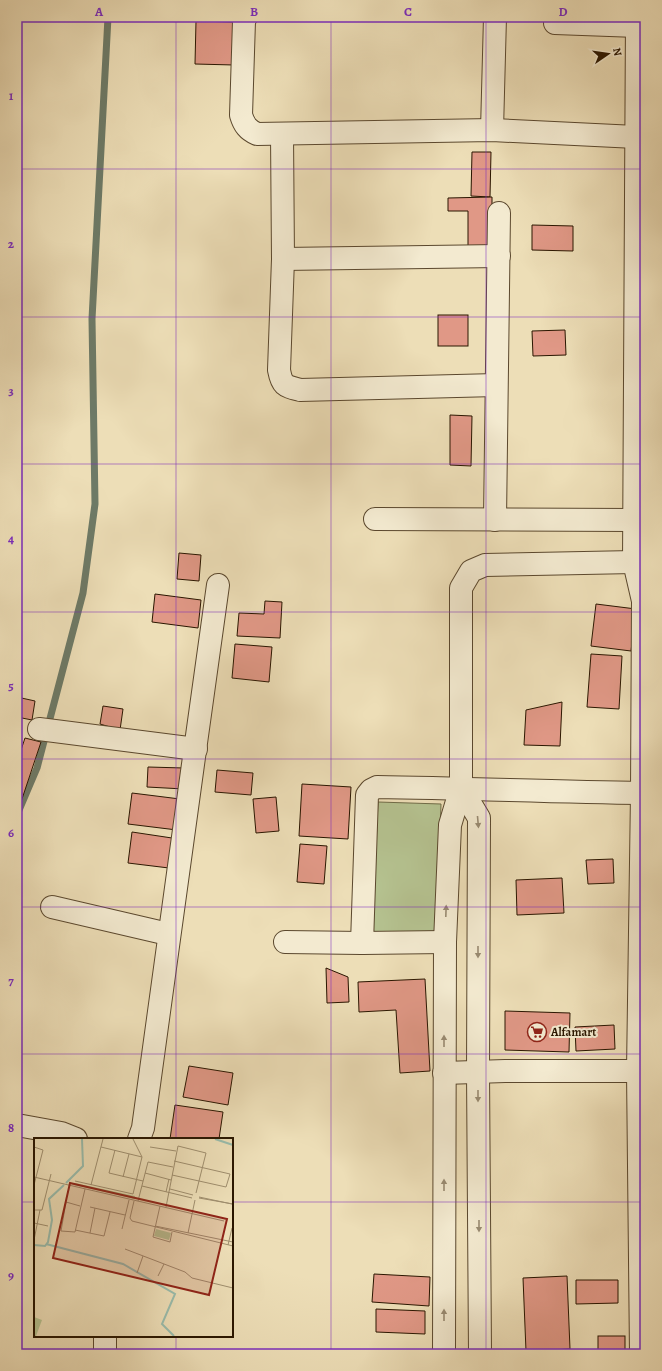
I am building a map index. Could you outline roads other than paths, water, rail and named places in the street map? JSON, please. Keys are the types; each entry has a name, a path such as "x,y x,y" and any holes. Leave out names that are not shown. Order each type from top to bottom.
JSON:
{"street":[{"path":"246,17 244,21 241,115 242,122 249,130 257,134 492,130 636,137"},
{"path":"492,130 495,17"},
{"path":"555,23 637,21 634,562 644,601 642,793 641,1354"},
{"path":"282,134 283,259 279,370 281,380 286,387 300,390 496,385"},
{"path":"496,520 496,385 499,214"},
{"path":"283,259 499,256"},
{"path":"375,519 634,520"},
{"path":"444,1354 445,942 450,825 461,788 461,588 471,571 486,565 634,562"},
{"path":"139,1138 143,1128 168,934 196,749 218,585"},
{"path":"49,730 196,749"},
{"path":"362,943 367,795 371,790 377,787 642,793"},
{"path":"461,788 479,818 478,1072 480,1354"},
{"path":"52,907 168,934"},
{"path":"285,942 445,942"},
{"path":"444,1073 642,1071"},
{"path":"17,1125 73,1138"},
{"path":"105,1337 105,1354"}],"waterway":[{"path":"17,815 37,768 83,593 95,504 92,319 108,17"}],"place":[{"name":"Alfamart","path":"537,1032"}]}
